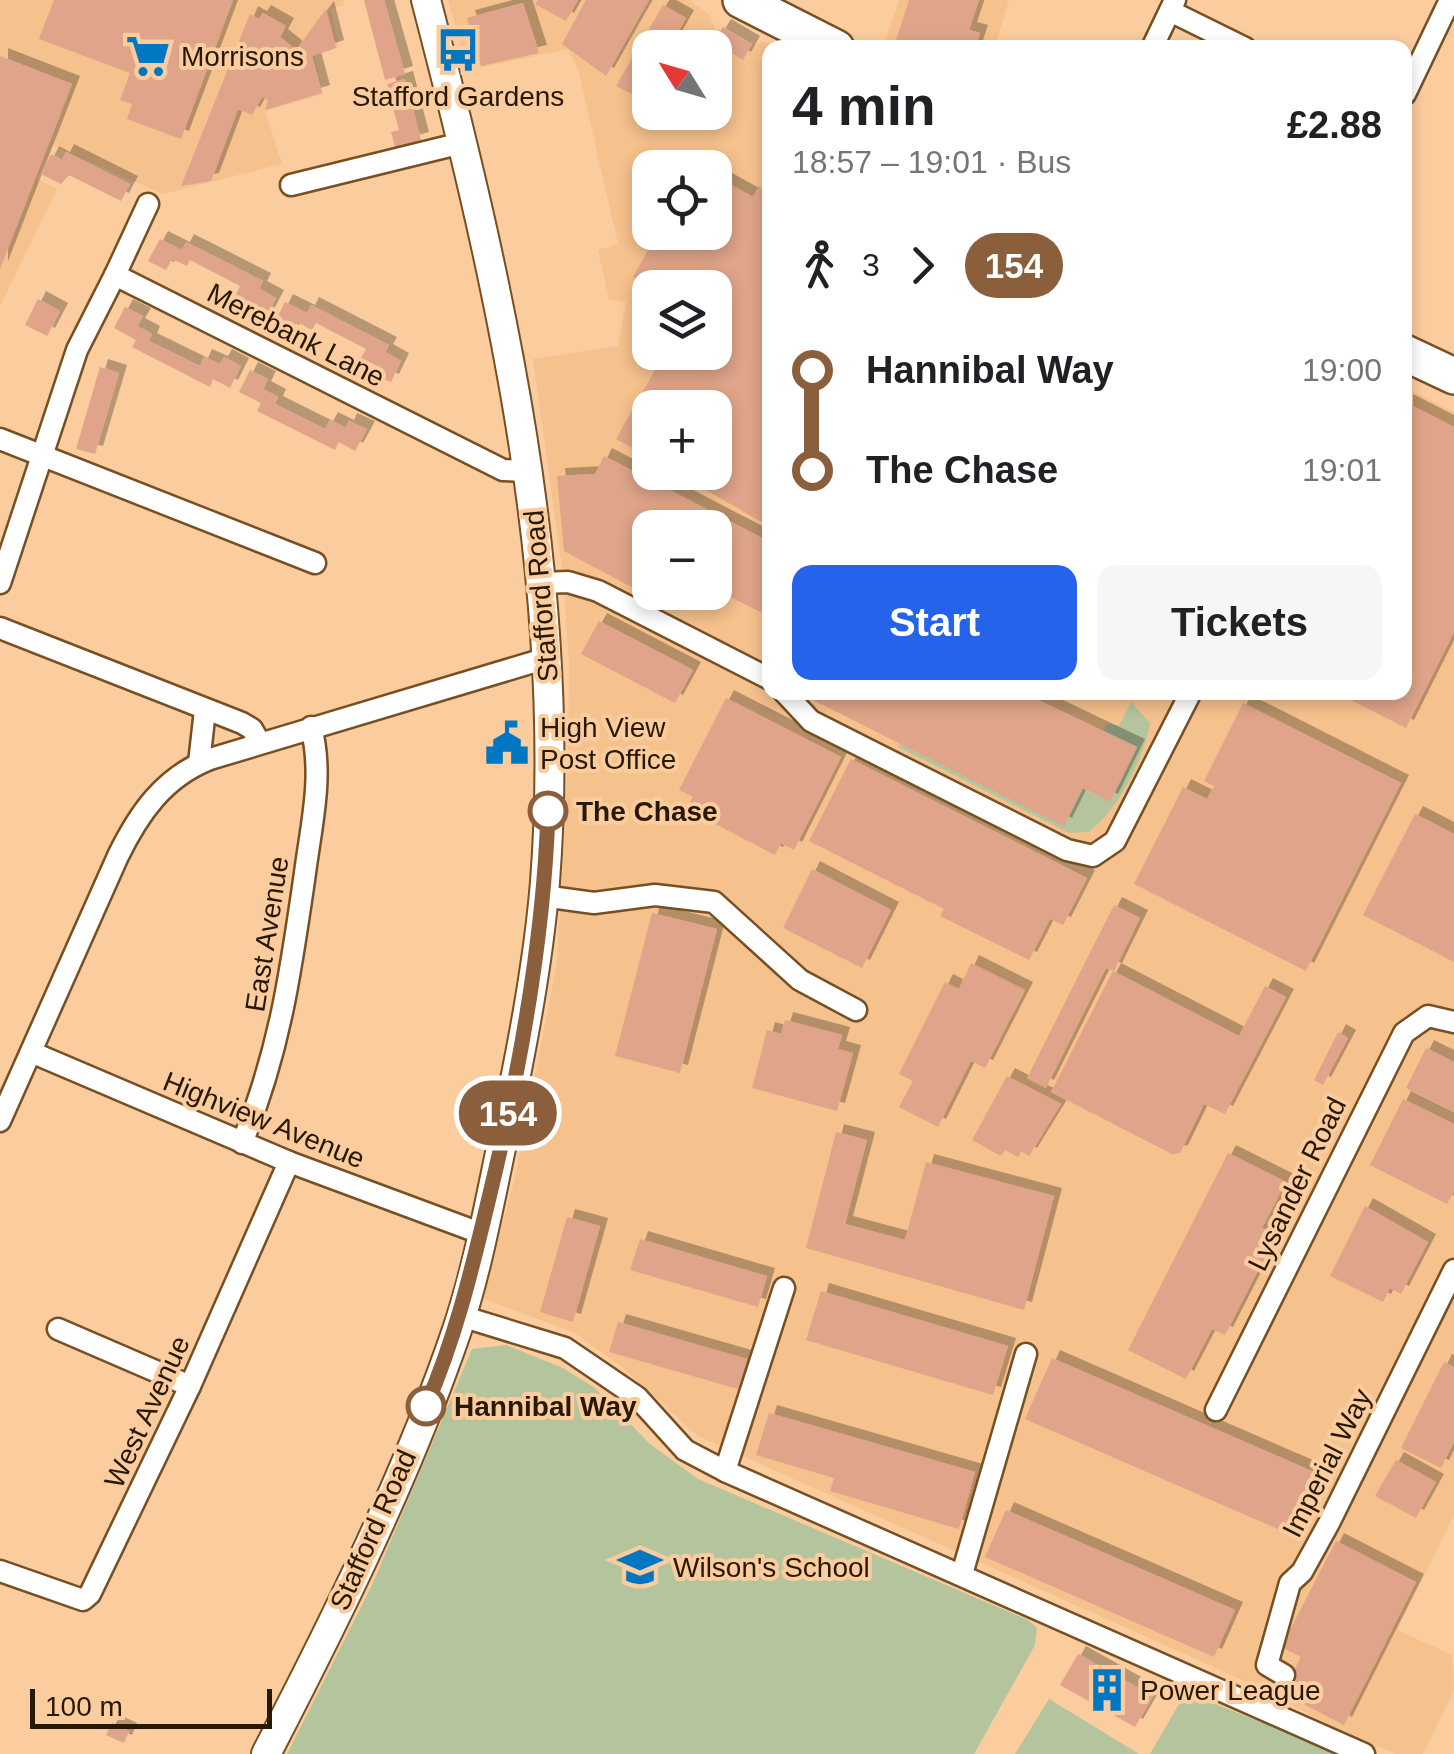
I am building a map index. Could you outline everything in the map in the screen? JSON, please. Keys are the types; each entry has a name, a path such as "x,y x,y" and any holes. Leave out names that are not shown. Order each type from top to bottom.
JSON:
{"highway":[{"path":"741,0 820,40"},
{"path":"1412,356 1454,376"}],"main road":[{"name":"Stafford Road","path":"266,1754 354,1577 462,1316 512,1096 544,896 547,658 530,471 462,143 426,0"}],"street":[{"path":"1412,79 1450,0"},
{"path":"1156,40 1173,3 1232,40"},
{"path":"292,185 462,143"},
{"path":"0,583 77,350 148,204"},
{"name":"Merebank Lane","path":"115,274 503,470 530,471"},
{"path":"0,439 315,562"},
{"path":"542,583 568,582 598,590 762,674"},
{"path":"0,628 249,726 260,743"},
{"path":"0,1122 135,823 163,788 199,763 547,658"},
{"path":"791,700 811,721 1067,850 1093,856 1115,841 1187,700"},
{"path":"199,763 206,710"},
{"name":"East Avenue","path":"242,1143 277,1049 284,1010 316,791 311,727"},
{"path":"544,896 594,903 656,895 714,902 800,980 856,1010"},
{"name":"Lysander Road","path":"1216,1410 1404,1034 1428,1016 1454,1022"},
{"name":"Highview Avenue","path":"30,1052 288,1162 480,1233"},
{"name":"West Avenue","path":"0,1572 83,1600 88,1596 190,1386 288,1162"},
{"name":"Imperial Way","path":"1284,1675 1267,1665 1290,1583 1302,1572 1329,1523 1454,1270"},
{"path":"725,1471 784,1288"},
{"path":"462,1316 565,1348 637,1397 685,1450 725,1471 1364,1754"},
{"path":"58,1330 190,1386"},
{"path":"962,1574 1026,1354"}],"shaded area":[{"path":"0,0 343,0 344,5 331,9 339,47 315,56 323,94 265,111 282,164 163,194 52,145 37,179 57,189 0,306"},
{"path":"448,0 689,0 710,15 715,30 632,30 632,130 732,130 732,42 747,51 762,41 762,700 1412,700 1412,391 1454,412 1454,1515 1397,1630 1452,1655 1454,1690 1423,1754 1397,1754 1346,1734 1256,1686 698,1436 622,1367 575,1333 482,1298 515,1178 557,963 568,762 569,664 564,582 533,359 618,346 626,302 609,299 598,250 618,244 578,69 568,49 467,70"},
{"path":"899,0 1009,0 997,40 886,40"}],"green space":[{"path":"1131,702 1150,723 1142,751 1119,798 1088,832 1069,833 898,747 900,744 1083,789 1110,801 1137,748 1103,732 1108,723 1119,726"},
{"name":"Wilson's School","path":"506,1345 563,1368 595,1388 650,1444 698,1479 1028,1620 1037,1628 1035,1645 974,1754 287,1754 372,1585 472,1349"},
{"path":"1186,1692 1339,1754 1150,1754"},
{"path":"1049,1699 1139,1754 1015,1754"}],"building":[{"name":"Morrisons","path":"54,0 233,0 181,139 127,119 132,104 120,100 130,73 39,39"},
{"path":"364,0 384,0 405,74 385,80"},
{"path":"538,0 578,0 566,21 535,4"},
{"path":"586,0 649,0 606,76 562,44"},
{"path":"909,0 979,0 969,30 980,33 978,40 896,40"},
{"path":"523,3 539,53 481,66 467,18"},
{"path":"663,5 686,18 679,30 648,30"},
{"path":"326,9 336,48 312,56 322,93 265,110 268,100 262,97 252,115 238,109 211,181 181,186 250,14 259,19 263,13 286,26 280,37 296,50"},
{"path":"732,32 752,44 743,60 732,53"},
{"path":"0,56 72,84 0,269"},
{"path":"632,58 632,94 616,86"},
{"path":"405,79 421,140 395,147 391,132 399,130 387,84"},
{"path":"66,152 130,184 121,201 69,175 61,184 41,174 51,154 62,160"},
{"path":"732,185 753,197 759,186 762,188 762,522 706,490 732,490 732,390 644,390 655,370 732,370 732,270 637,270 648,250 732,250"},
{"path":"160,239 182,250 186,242 263,281 259,289 276,298 265,319 248,310 251,303 236,295 240,286 190,260 187,266 172,259 166,270 148,261"},
{"path":"38,299 60,311 47,336 25,325"},
{"path":"285,302 307,313 311,305 389,345 385,352 401,361 391,382 373,374 377,366 361,358 366,349 316,323 312,330 297,322 291,333 274,324"},
{"path":"125,307 143,316 137,326 152,334 149,341 200,366 204,357 220,364 224,357 241,366 230,388 213,379 210,387 132,347 136,340 114,328"},
{"path":"100,367 119,373 95,454 76,449"},
{"path":"250,370 268,379 263,389 278,397 275,404 325,429 330,420 346,428 349,421 367,429 355,451 339,442 335,450 257,411 261,403 239,392"},
{"path":"1412,406 1454,427 1454,632 1406,728 1351,700 1412,700"},
{"path":"632,411 632,448 616,439"},
{"path":"604,456 632,471 632,490 670,490 708,510 632,510 632,587 564,551 557,476 595,474"},
{"path":"732,522 762,538 762,613 732,598"},
{"path":"599,621 693,670 675,703 581,654"},
{"path":"726,698 841,757 794,850 781,843 775,855 686,809 693,797 679,790"},
{"path":"813,700 1038,700 1137,747 1110,802 1083,788 1064,826"},
{"path":"1243,703 1401,783 1306,971 1134,884 1183,787 1207,799 1214,786 1204,781"},
{"path":"851,759 1087,878 1063,925 1050,919 1029,960 940,916 944,909 809,841"},
{"path":"1415,814 1454,834 1454,962 1363,915"},
{"path":"812,869 891,910 862,968 783,928"},
{"path":"1114,905 1140,918 1114,971 1106,968 1046,1088 1027,1078"},
{"path":"652,913 717,929 680,1073 615,1056"},
{"path":"971,963 1025,990 985,1068 971,1061 938,1127 899,1107 913,1081 899,1074 945,982 959,989"},
{"path":"1113,971 1239,1036 1265,986 1286,997 1225,1114 1204,1104 1180,1153 1172,1154 1051,1092"},
{"path":"785,1020 842,1035 838,1049 853,1053 837,1111 752,1088 767,1030 781,1034"},
{"path":"1338,1032 1348,1038 1323,1085 1314,1080"},
{"path":"1426,1048 1454,1062 1454,1112 1406,1088"},
{"path":"1007,1076 1061,1104 1029,1156 1021,1151 1018,1157 1005,1150 1001,1156 972,1140"},
{"path":"1403,1099 1454,1124 1454,1191 1447,1204 1370,1165"},
{"path":"836,1132 867,1140 845,1224 905,1240 926,1162 1054,1196 1024,1310 806,1248"},
{"path":"1228,1153 1286,1182 1262,1228 1276,1235 1225,1335 1212,1329 1186,1379 1128,1350"},
{"path":"1365,1206 1428,1242 1401,1294 1390,1288 1383,1302 1330,1276"},
{"path":"567,1217 600,1226 573,1322 540,1312"},
{"path":"640,1239 767,1276 758,1307 630,1270"},
{"path":"821,1291 1008,1346 993,1395 806,1340"},
{"path":"618,1322 747,1359 738,1389 609,1352"},
{"path":"1052,1358 1321,1475 1294,1536 1025,1419"},
{"path":"1444,1362 1454,1367 1454,1442 1441,1468 1401,1448"},
{"path":"769,1413 975,1472 959,1529 830,1491 834,1478 756,1455"},
{"path":"1396,1460 1436,1482 1416,1518 1375,1496"},
{"path":"1006,1510 1235,1610 1214,1657 985,1557"},
{"path":"1336,1541 1416,1582 1344,1725 1282,1693 1301,1657 1281,1647"},
{"name":"Power League","path":"1078,1654 1153,1696 1135,1727 1060,1685"},
{"path":"112,1723 129,1731 124,1743 106,1735"}],"bus line":[{"name":"154","path":"426,1406 462,1316 512,1096 544,896 548,811"}],"place":[{"name":"Stafford Gardens","path":"458,50"},
{"name":"Morrisons","path":"148,56"},
{"name":"High View Post Office","path":"507,743"},
{"name":"The Chase","path":"548,811"},
{"name":"Hannibal Way","path":"426,1406"},
{"name":"Wilson's School","path":"640,1567"},
{"name":"Power League","path":"1107,1690"}]}
